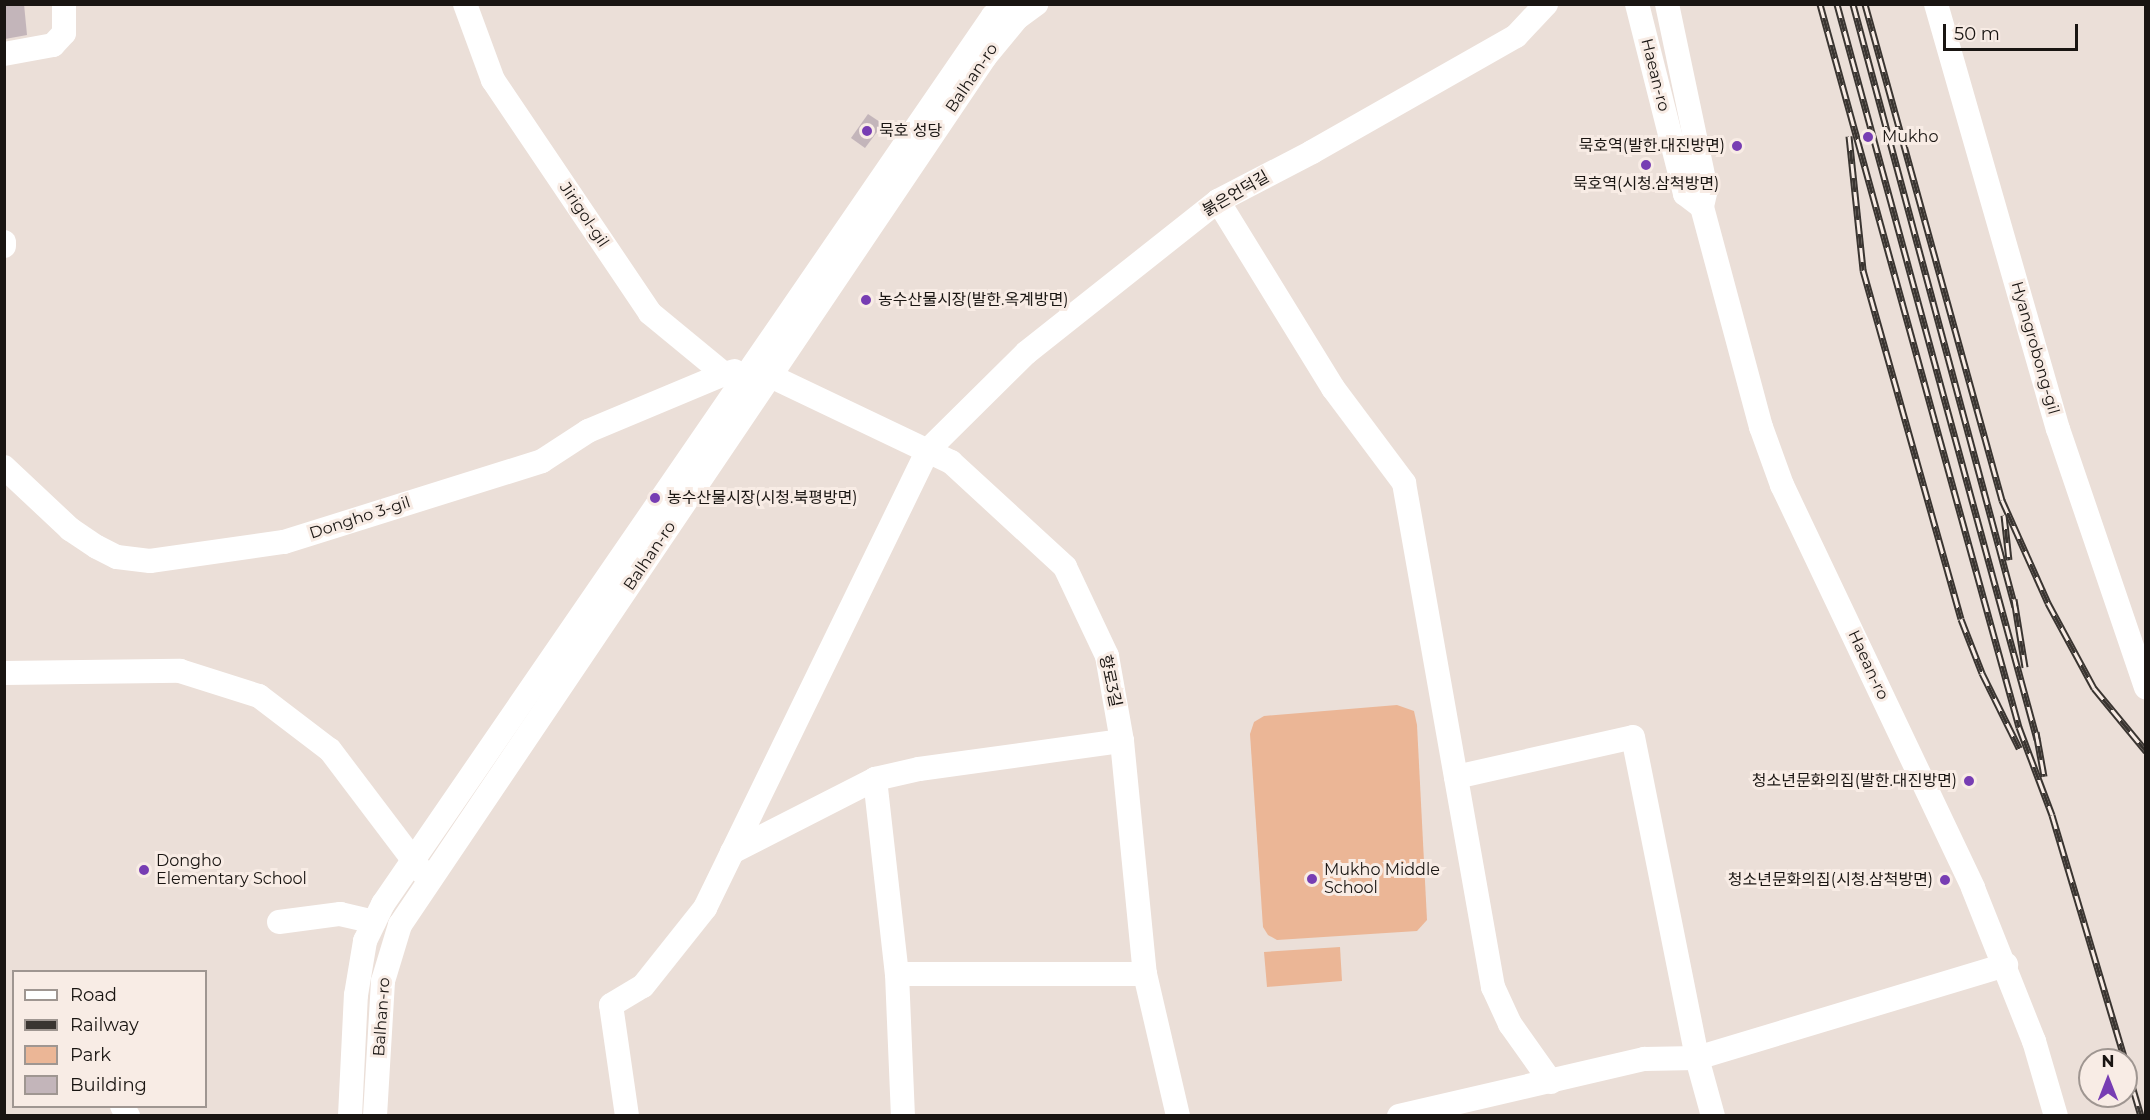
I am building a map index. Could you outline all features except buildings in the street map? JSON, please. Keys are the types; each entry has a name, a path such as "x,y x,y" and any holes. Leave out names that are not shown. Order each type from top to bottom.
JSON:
{"street":[{"path":"4,54 52,45 64,33 64,4"},
{"name":"Jirigol-gil","path":"465,4 493,80 650,313 724,374"},
{"name":"Balhan-ro","path":"375,1116 387,962 400,926 993,16 1006,4"},
{"name":"Balhan-ro","path":"350,1116 356,995 365,941 374,922 413,861 991,50 1017,18 1036,4"},
{"name":"붉은언덕길","path":"627,1116 610,1005 643,986 705,908 928,450 1026,353 1218,201 1312,153 1516,36 1546,4"},
{"name":"Haean-ro","path":"1637,4 1685,194 1702,207"},
{"name":"Haean-ro","path":"1667,4 1706,189 1702,207 1745,370 1782,485 1974,888 2006,965 2056,1116"},
{"name":"Hyangrobong-gil","path":"1936,4 2058,429 2145,687"},
{"path":"1218,201 1333,388 1404,483 1493,987 1510,1023 1551,1082"},
{"path":"724,374 763,372"},
{"name":"향로3길","path":"763,372 951,462 1065,567 1107,656 1122,741 1145,975 1178,1116"},
{"name":"Dongho 3-gil","path":"4,467 70,529 97,547 117,557 150,561 284,542 542,461 588,431 724,374"},
{"path":"4,673 180,671 259,696 330,750 429,881"},
{"path":"1456,777 1633,737 1697,1058 1713,1116"},
{"path":"732,852 875,779 919,770 1122,741"},
{"path":"875,779 897,974 903,1116"},
{"path":"279,922 340,914 374,922"},
{"path":"1399,1116 1644,1059 1697,1058 2006,965"},
{"path":"897,974 1145,975"}],"green space":[{"path":"1397,705 1414,711 1417,725 1427,920 1417,931 1277,940 1268,935 1263,927 1250,734 1254,722 1264,716"},
{"path":"1340,947 1342,981 1267,987 1264,952"}],"railway":[{"path":"1820,4 2019,727 2052,815 2121,1048"},
{"path":"1837,4 2037,739"},
{"path":"1853,4 2015,607"},
{"path":"1865,4 2002,500 2048,603 2094,688 2146,751"},
{"path":"1849,136 1863,270 1961,619 1982,673 2019,748"},
{"path":"2004,515 2009,560"},
{"path":"2014,599 2025,667"},
{"path":"2036,732 2044,776"},
{"path":"2138,1106 2141,1116"}],"place":[{"name":"묵호 성당","path":"867,131"},
{"name":"Mukho","path":"1868,137"},
{"name":"묵호역(발한.대진방면)","path":"1737,146"},
{"name":"묵호역(시청.삼척방면)","path":"1646,165"},
{"name":"농수산물시장(발한.옥계방면)","path":"866,300"},
{"name":"농수산물시장(시청.북평방면)","path":"655,498"},
{"name":"청소년문화의집(발한.대진방면)","path":"1969,781"},
{"name":"Dongho Elementary School","path":"144,870"},
{"name":"Mukho Middle School","path":"1312,879"},
{"name":"청소년문화의집(시청.삼척방면)","path":"1945,880"}]}
